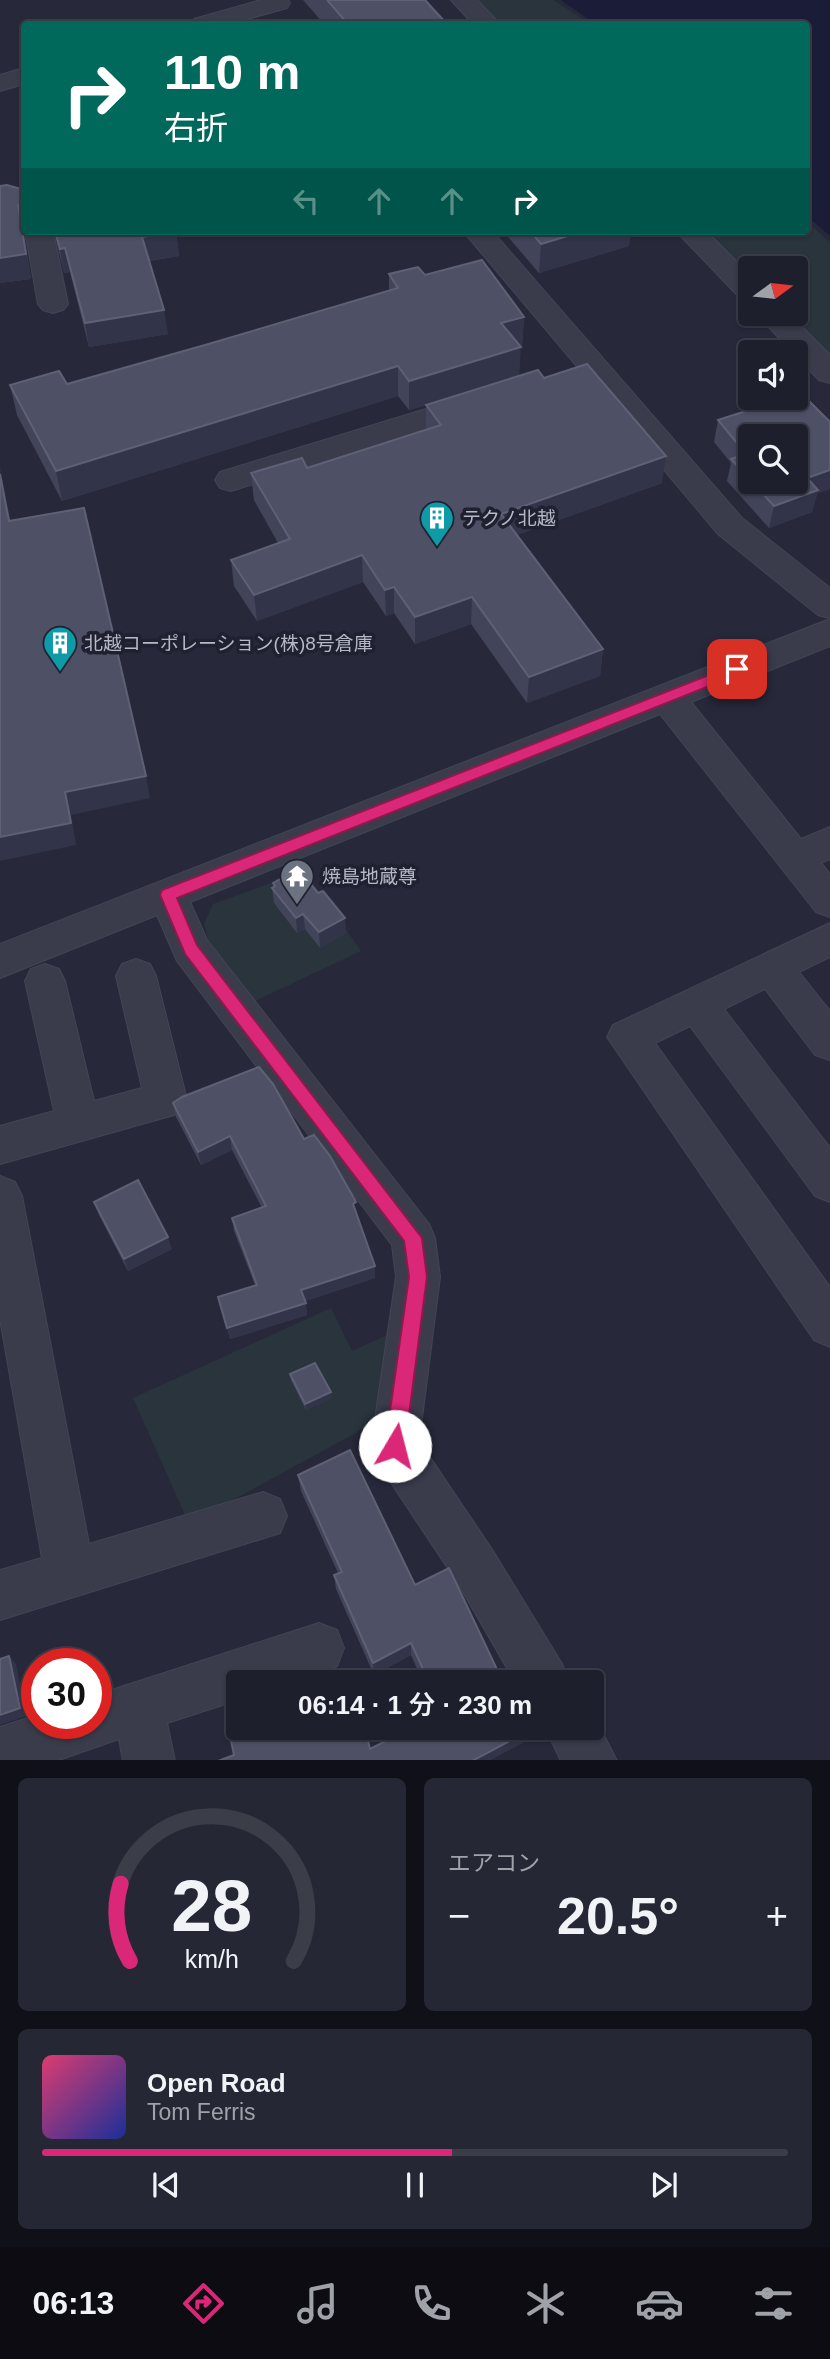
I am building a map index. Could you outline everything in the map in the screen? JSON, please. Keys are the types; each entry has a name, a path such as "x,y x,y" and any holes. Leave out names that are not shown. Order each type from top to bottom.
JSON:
{"street":[{"path":"463,0 484,21"},
{"path":"217,21 282,7"},
{"path":"0,83 21,77"},
{"path":"40,235 53,304"},
{"path":"480,235 580,370 730,526 830,606"},
{"path":"694,235 738,280"},
{"path":"784,326 830,373"},
{"path":"231,480 503,395"},
{"path":"0,961 830,632"},
{"path":"667,696 830,901"},
{"path":"795,859 830,842"},
{"path":"168,895 191,949 413,1238 418,1277 395,1446 476,1568 537,1670"},
{"path":"830,939 627,1037 830,1325"},
{"path":"772,968 830,1042"},
{"path":"0,1145 166,1100 136,976"},
{"path":"45,981 78,1124"},
{"path":"696,1004 830,1182"},
{"path":"0,1196 70,1574"},
{"path":"0,1595 263,1516"},
{"path":"149,1760 117,1714 319,1648"},
{"path":"0,1753 42,1739"},
{"path":"579,1740 591,1760"}],"shaded area":[{"path":"468,0 553,0 586,21 490,21"},
{"path":"810,224 830,243 830,360 796,326 808,326 808,256 738,256 738,268 705,235 810,235"},
{"path":"305,871 361,951 253,1002 208,940 204,924 213,904"},
{"path":"331,1308 352,1351 396,1331 385,1417 189,1524 133,1398"}],"water":[{"path":"561,0 830,0 830,236 810,219 810,21 591,21"}],"building":[{"path":"327,0 425,0 444,21 345,21"},
{"path":"0,186 21,189 21,205 18,205 26,254 0,258"},
{"path":"56,235 153,235 142,237 164,310 85,323 65,248 60,249"},
{"path":"533,235 571,235 541,244"},
{"path":"482,260 524,317 501,323 521,347 409,381 398,366 56,471 10,385 59,371 67,384 398,288 389,274 418,267 425,275"},
{"path":"587,364 666,456 501,514 603,649 529,677 472,597 415,617 394,587 385,590 362,555 254,595 231,560 290,539 251,473 302,458 307,468 441,425 426,405 538,370 544,378"},
{"path":"808,400 830,422 830,470 808,478 808,424 738,424 738,444 718,420 749,410 808,410"},
{"path":"738,457 738,467 731,459"},
{"name":"北越コーポレーション(株)8号倉庫","path":"0,474 9,521 84,508 146,776 65,792 71,823 0,837"},
{"path":"808,479 818,490 808,494"},
{"path":"763,494 807,494 774,506"},
{"path":"298,869 318,893 323,891 345,918 319,932 303,914 296,918 272,888 275,886 273,883"},
{"path":"259,1067 273,1084 304,1139 314,1135 330,1156 356,1202 353,1204 375,1266 301,1290 306,1303 227,1328 218,1297 257,1285 232,1218 266,1206 230,1136 198,1152 173,1103"},
{"path":"138,1180 168,1237 124,1259 94,1202"},
{"path":"315,1363 331,1392 305,1404 290,1374"},
{"path":"350,1450 415,1585 449,1568 497,1670 423,1670 411,1643 373,1663 334,1575 342,1572 298,1475"},
{"path":"9,1656 20,1708 0,1715 0,1659"},
{"path":"231,1740 368,1740 370,1749 388,1740 512,1740 474,1760 221,1760 234,1755"}],"place":[{"name":"テクノ北越","path":"437,548"},
{"name":"北越コーポレーション(株)8号倉庫","path":"60,673"},
{"name":"焼島地蔵尊","path":"297,906"}],"route":[{"path":"395,1446 418,1277 413,1238 191,949 168,895 737,669"}]}
